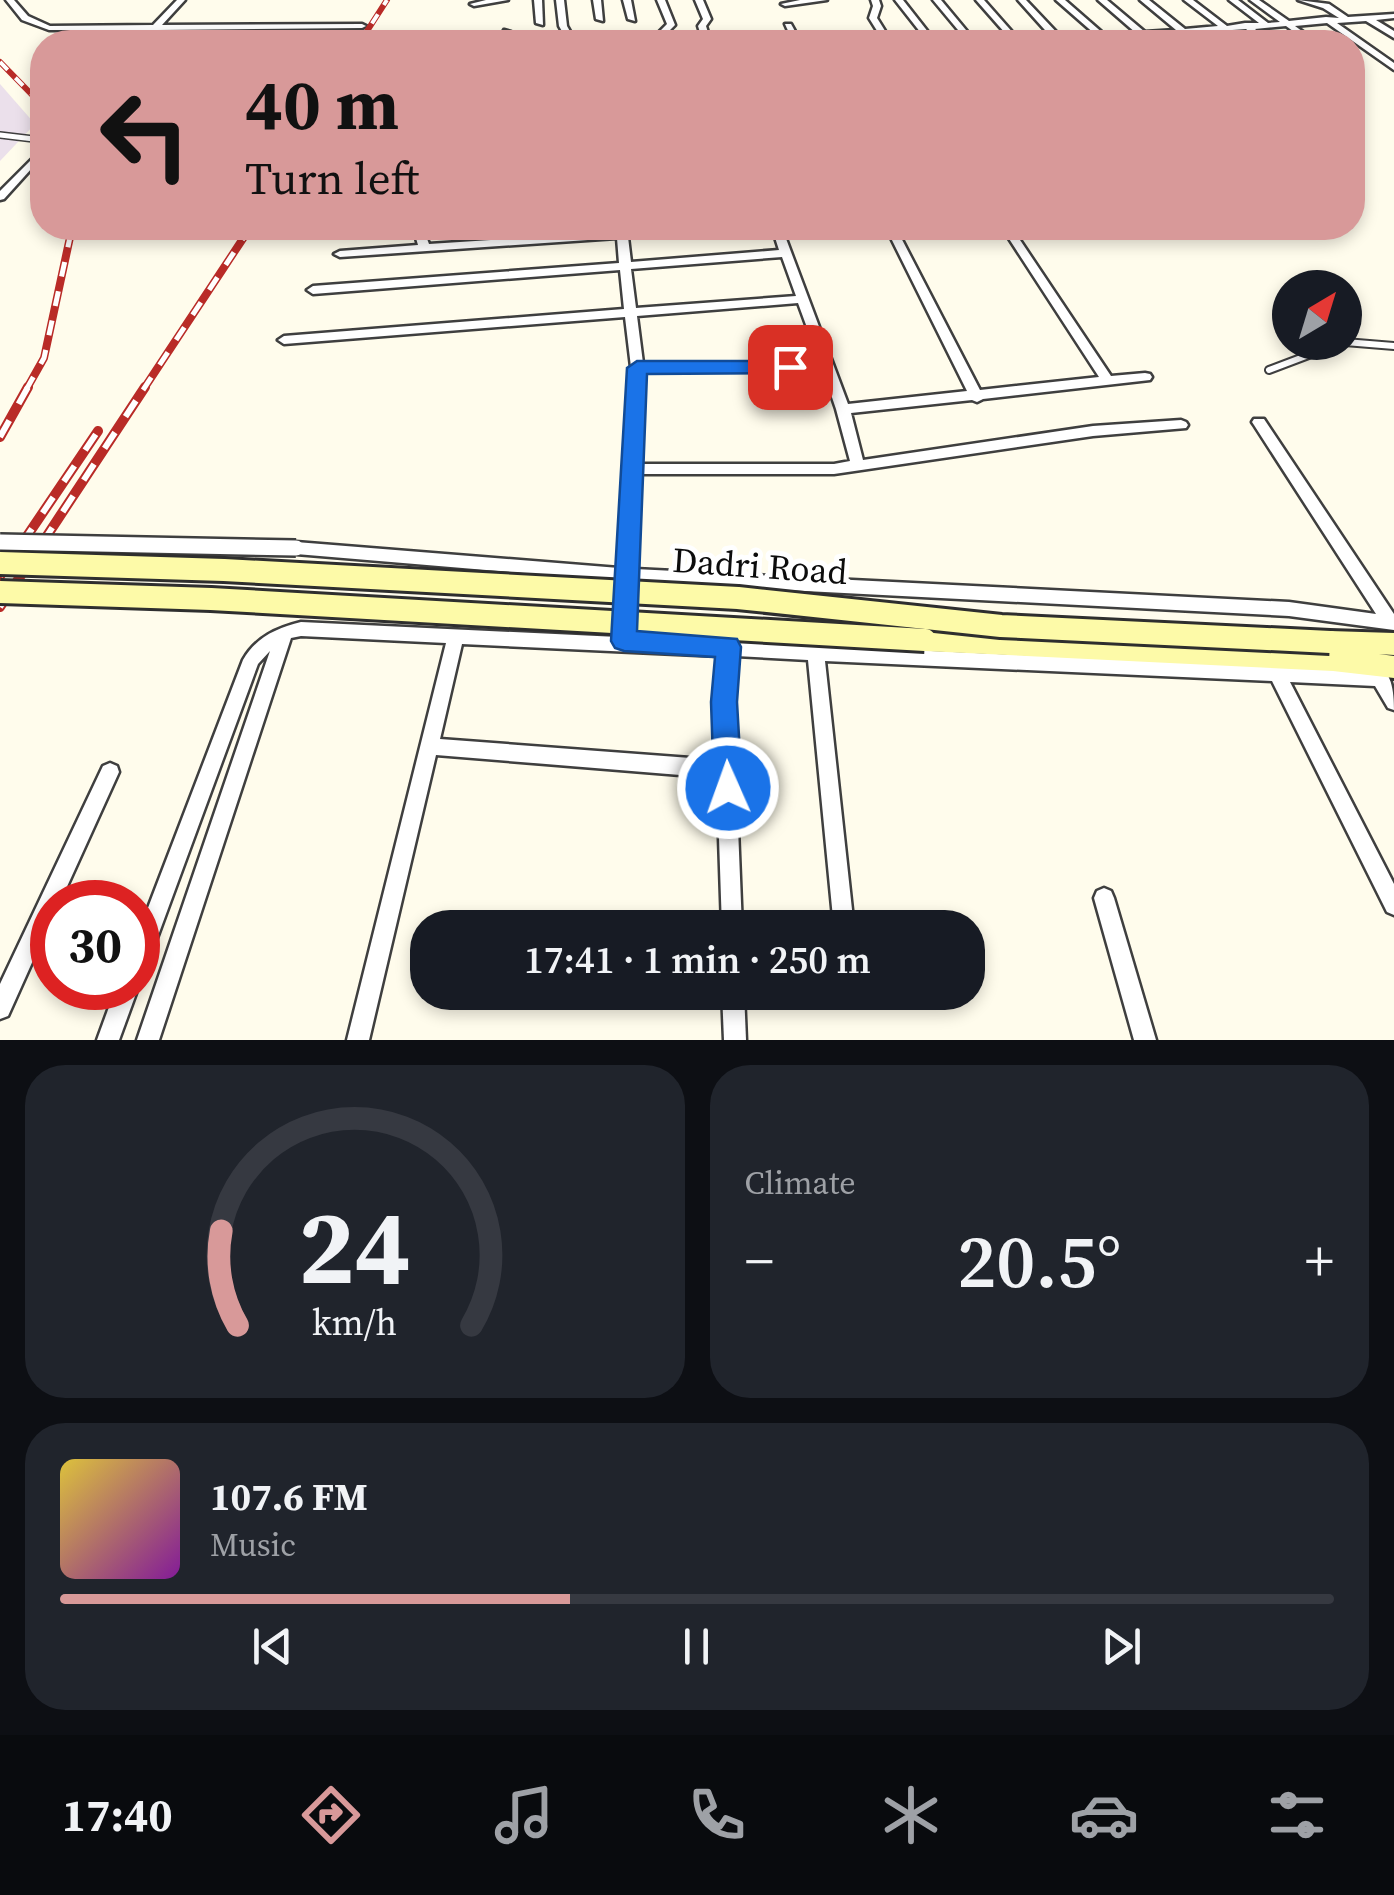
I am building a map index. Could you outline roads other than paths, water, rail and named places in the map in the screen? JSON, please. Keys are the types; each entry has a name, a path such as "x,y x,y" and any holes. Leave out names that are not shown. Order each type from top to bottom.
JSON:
{"street":[{"path":"10,0 25,18 42,28 362,26"},
{"path":"154,30 181,0"},
{"path":"474,4 504,0"},
{"path":"538,0 540,23"},
{"path":"560,0 565,30"},
{"path":"597,0 600,19"},
{"path":"626,0 632,19"},
{"path":"661,0 671,25 666,30"},
{"path":"699,0 707,20 704,30"},
{"path":"785,4 823,0"},
{"path":"875,0 878,6 872,18 880,30"},
{"path":"899,0 923,30"},
{"path":"937,0 962,30"},
{"path":"980,0 1006,30"},
{"path":"1022,0 1049,30"},
{"path":"1060,0 1095,30"},
{"path":"1102,0 1137,30"},
{"path":"1144,0 1182,30 1394,16"},
{"path":"1188,0 1224,27"},
{"path":"1232,0 1265,24"},
{"path":"1254,0 1296,30"},
{"path":"1302,0 1323,5 1345,18"},
{"path":"1366,17 1394,35"},
{"path":"1326,19 1341,30"},
{"path":"1245,25 1251,30"},
{"path":"788,26 790,30"},
{"path":"1365,47 1394,68"},
{"path":"1365,49 1394,47"},
{"path":"0,197 30,165"},
{"path":"422,240 424,248"},
{"path":"340,254 517,240"},
{"path":"622,240 637,368 624,641"},
{"path":"781,240 844,409 858,466"},
{"path":"897,240 977,397"},
{"path":"1015,240 1108,381"},
{"path":"312,290 786,254"},
{"path":"284,340 804,300"},
{"path":"637,368 828,367"},
{"path":"844,409 1145,377"},
{"path":"1259,422 1393,630"},
{"path":"633,469 711,471 858,466 1093,431 1181,425"},
{"path":"0,542 296,548 627,575 1289,608 1393,630"},
{"name":"Dadri Road","path":"0,563 224,570 738,598 1002,626 1330,642 1393,630"},
{"name":"Dadri Road","path":"0,592 211,599 1333,660 1382,670"},
{"path":"160,902 251,660 264,645 286,632 301,629 624,641 1278,676 1382,670 1394,702"},
{"path":"148,1040 286,632"},
{"path":"358,1040 456,635"},
{"path":"728,647 724,702 732,910"},
{"path":"816,652 842,910"},
{"path":"1278,676 1394,904"},
{"path":"429,746 728,770"},
{"path":"0,1008 110,772"},
{"path":"1104,898 1145,1040"},
{"path":"108,1040 119,1010"},
{"path":"734,1010 735,1040"}],"lane":[{"path":"0,135 30,139"},
{"path":"1362,343 1394,346"},
{"path":"1269,370 1296,360"}],"railway":[{"path":"368,30 387,0"},
{"path":"0,62 30,93"},
{"path":"26,390 44,358 69,240"},
{"path":"143,390 242,240"},
{"path":"0,437 28,387"},
{"path":"0,607 145,387"},
{"path":"0,576 98,431"}]}
